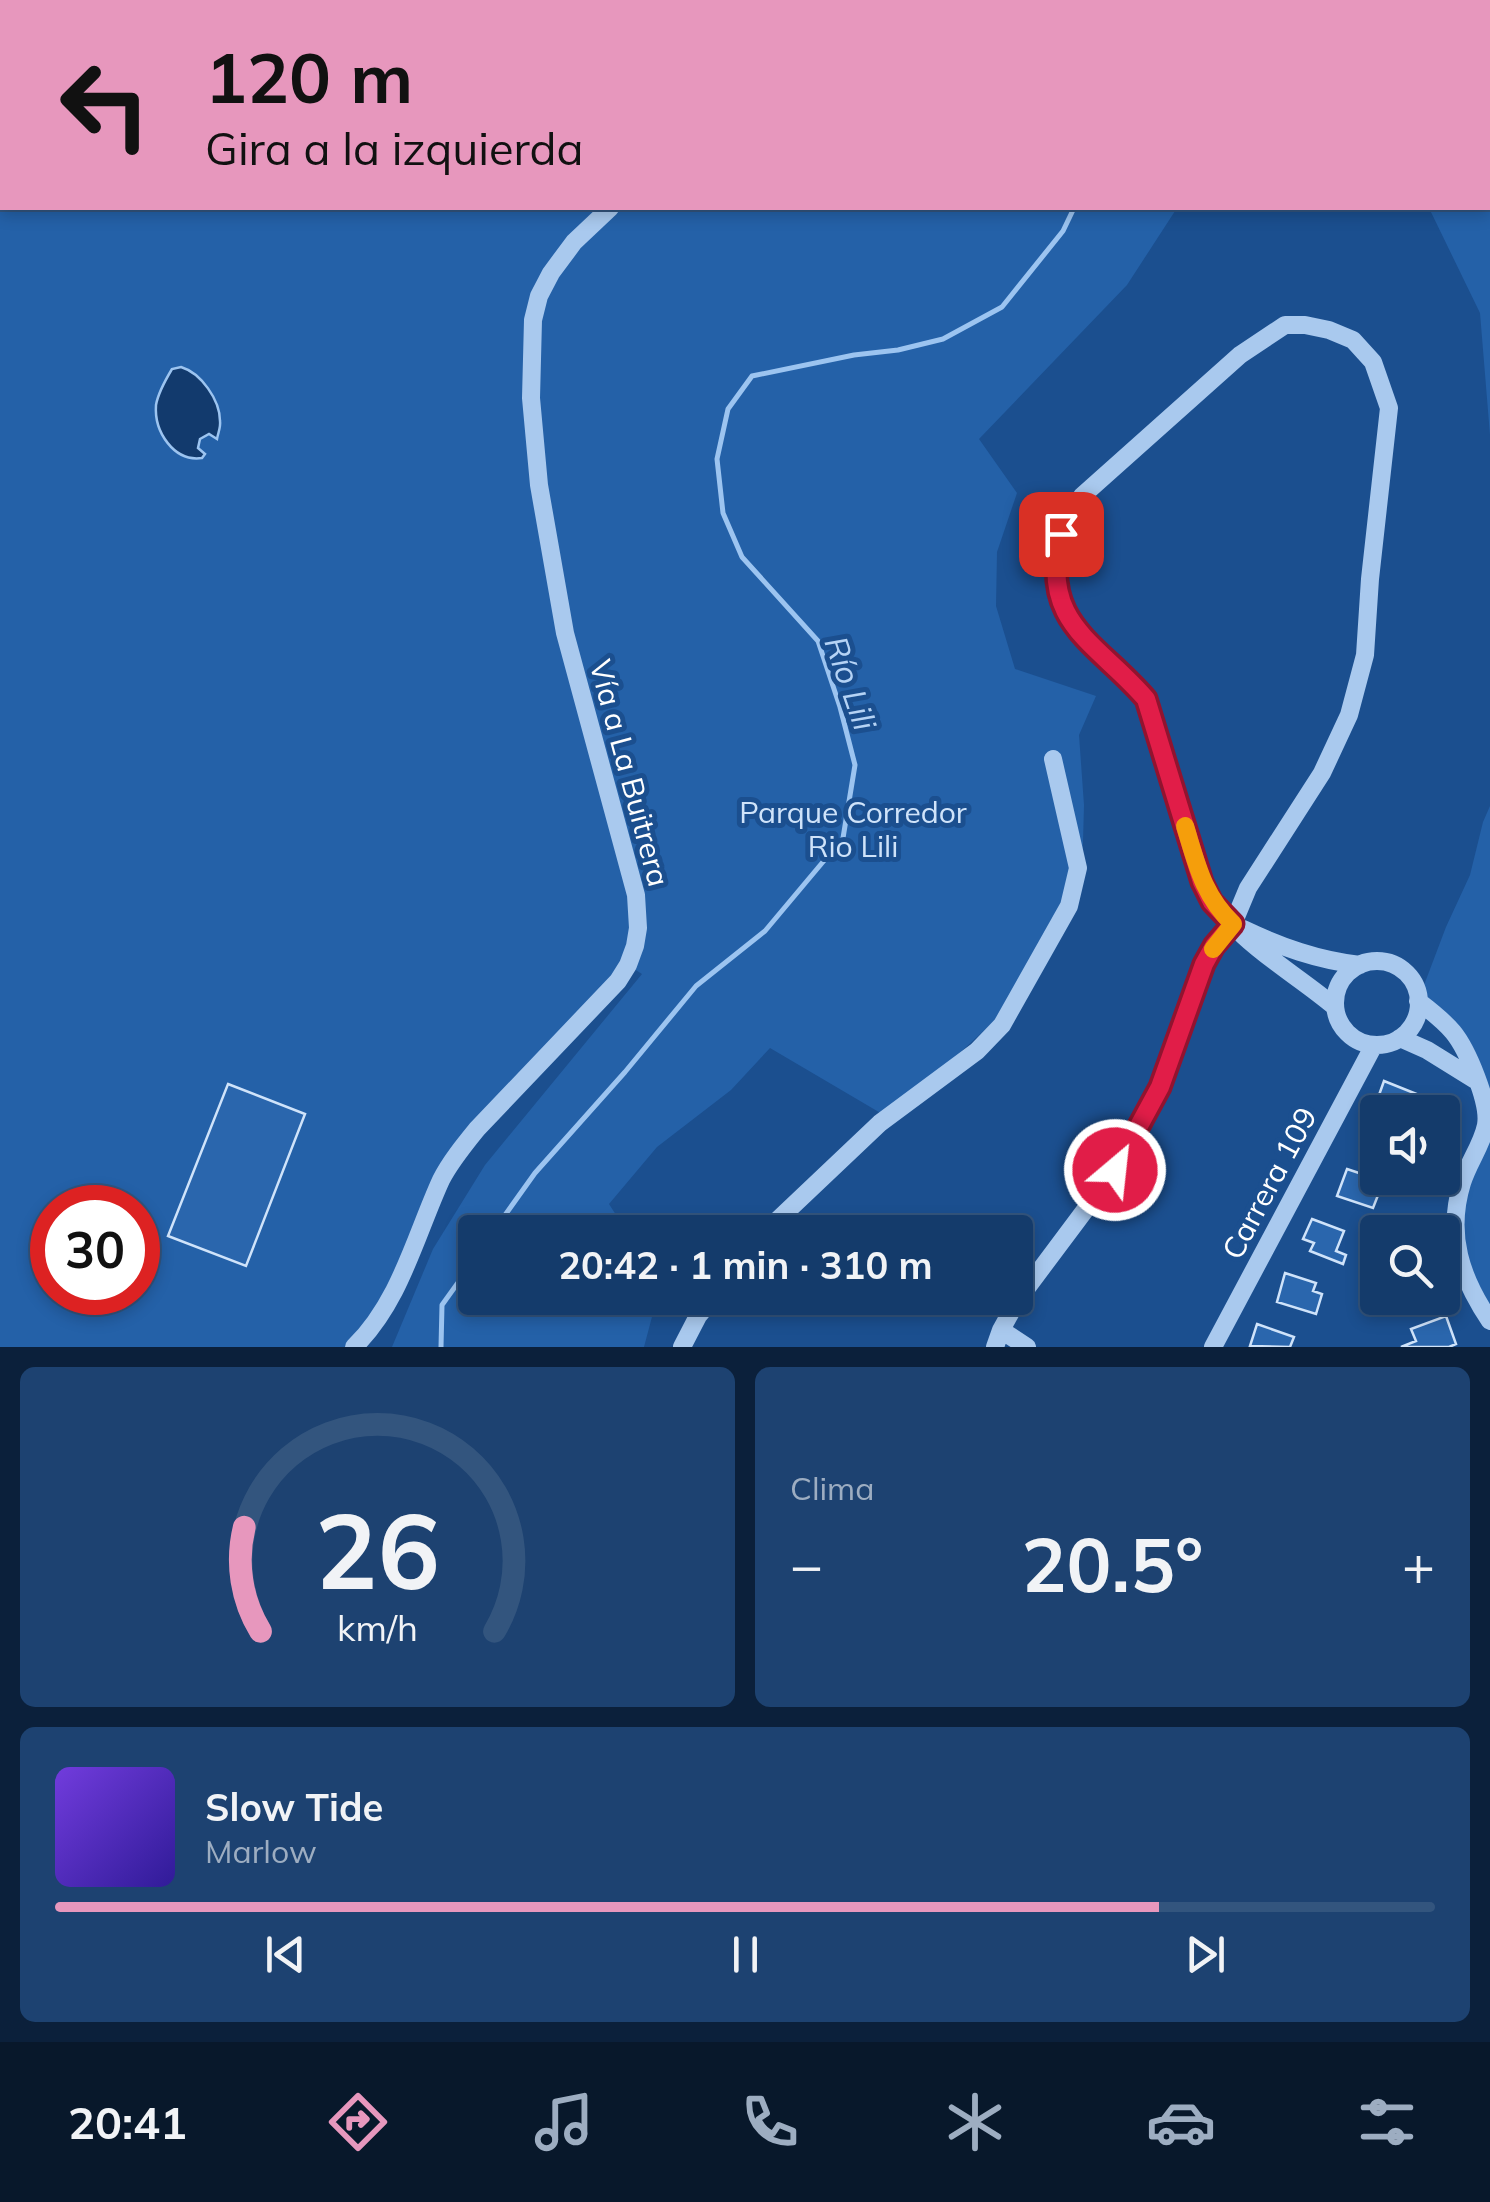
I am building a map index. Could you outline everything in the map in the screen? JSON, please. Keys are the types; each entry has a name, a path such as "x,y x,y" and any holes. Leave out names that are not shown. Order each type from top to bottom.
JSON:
{"street":[{"name":"Vía a La Buitrera","path":"354,1347 377,1322 395,1289 443,1176 459,1152 606,996 628,965 635,946 636,895 565,633 539,485 531,398 533,320 540,296 551,272 574,242 608,210"},
{"path":"1027,1347 998,1338 1017,1301 1115,1170 1160,1087 1204,964 1233,924 1248,888 1322,773 1350,714 1366,655 1389,408 1373,362 1353,340 1329,330 1284,325 1240,355 1082,496 1068,516 1056,555 1056,591 1084,638 1146,699 1202,882 1212,902 1233,924 1272,962 1335,1007"},
{"path":"783,1215 880,1123 964,1062 1002,1025 1069,906 1078,868 1053,759"},
{"path":"1233,924 1326,961 1360,965 1378,962 1399,968 1416,988 1418,1001 1414,1022 1400,1038 1388,1044 1360,1042 1347,1034 1339,1022 1335,998 1341,982 1360,965"},
{"path":"1418,1001 1456,1035 1485,1109 1486,1125 1462,1183 1456,1213 1461,1268 1471,1293 1490,1321"},
{"path":"1400,1038 1477,1081"},
{"name":"Carrera 109","path":"1213,1347 1374,1045"},
{"path":"682,1347 699,1315"}],"green space":[{"name":"Parque Corredor Rio Lili","path":"0,210 1176,210 1127,285 979,439 1017,493 997,552 996,606 1015,669 1096,696 1079,735 1084,805 1082,879 1015,1002 889,1118 770,1048 731,1090 657,1147 609,1204 616,1215 458,1215 458,1315 652,1315 644,1347 392,1347 433,1249 485,1165 642,974 628,965 459,1152 395,1289 354,1347 0,1347"},
{"path":"1430,210 1490,210 1490,435 1480,313"},
{"path":"1490,806 1490,1321 1471,1293 1457,1213 1486,1125 1466,1054 1418,1001 1470,875"}],"shaded area":[{"path":"181,367 202,381 219,413 217,439 209,434 200,439 198,448 205,454 202,458 175,450 158,425 158,396 172,369"}],"building":[{"path":"1384,1081 1419,1095 1379,1095"},
{"path":"228,1084 305,1114 246,1266 168,1236"},
{"path":"1347,1169 1360,1173 1360,1195 1378,1195 1373,1208 1337,1196"},
{"path":"1312,1219 1344,1231 1336,1251 1346,1255 1343,1264 1310,1251 1314,1243 1303,1239"},
{"path":"1285,1273 1316,1283 1313,1291 1322,1294 1316,1314 1277,1302"},
{"path":"1446,1316 1456,1344 1401,1347 1416,1341 1411,1329"},
{"path":"1257,1324 1294,1337 1290,1347 1250,1346"}],"waterway":[{"name":"Río Lili","path":"505,1215 535,1173 696,986 765,931 843,838 855,765 818,641 742,557 723,513 717,459 728,409 752,376 943,339 1002,307 1063,231 1073,210"},
{"name":"Río Lili","path":"441,1347 442,1305 458,1283"}],"slow traffic":[{"path":"1185,826 1202,882 1212,902 1233,924 1213,949"}],"route":[{"path":"1061,534 1056,555 1056,591 1084,638 1146,699 1202,882 1212,902 1233,924 1204,964 1160,1087 1115,1170"}]}
